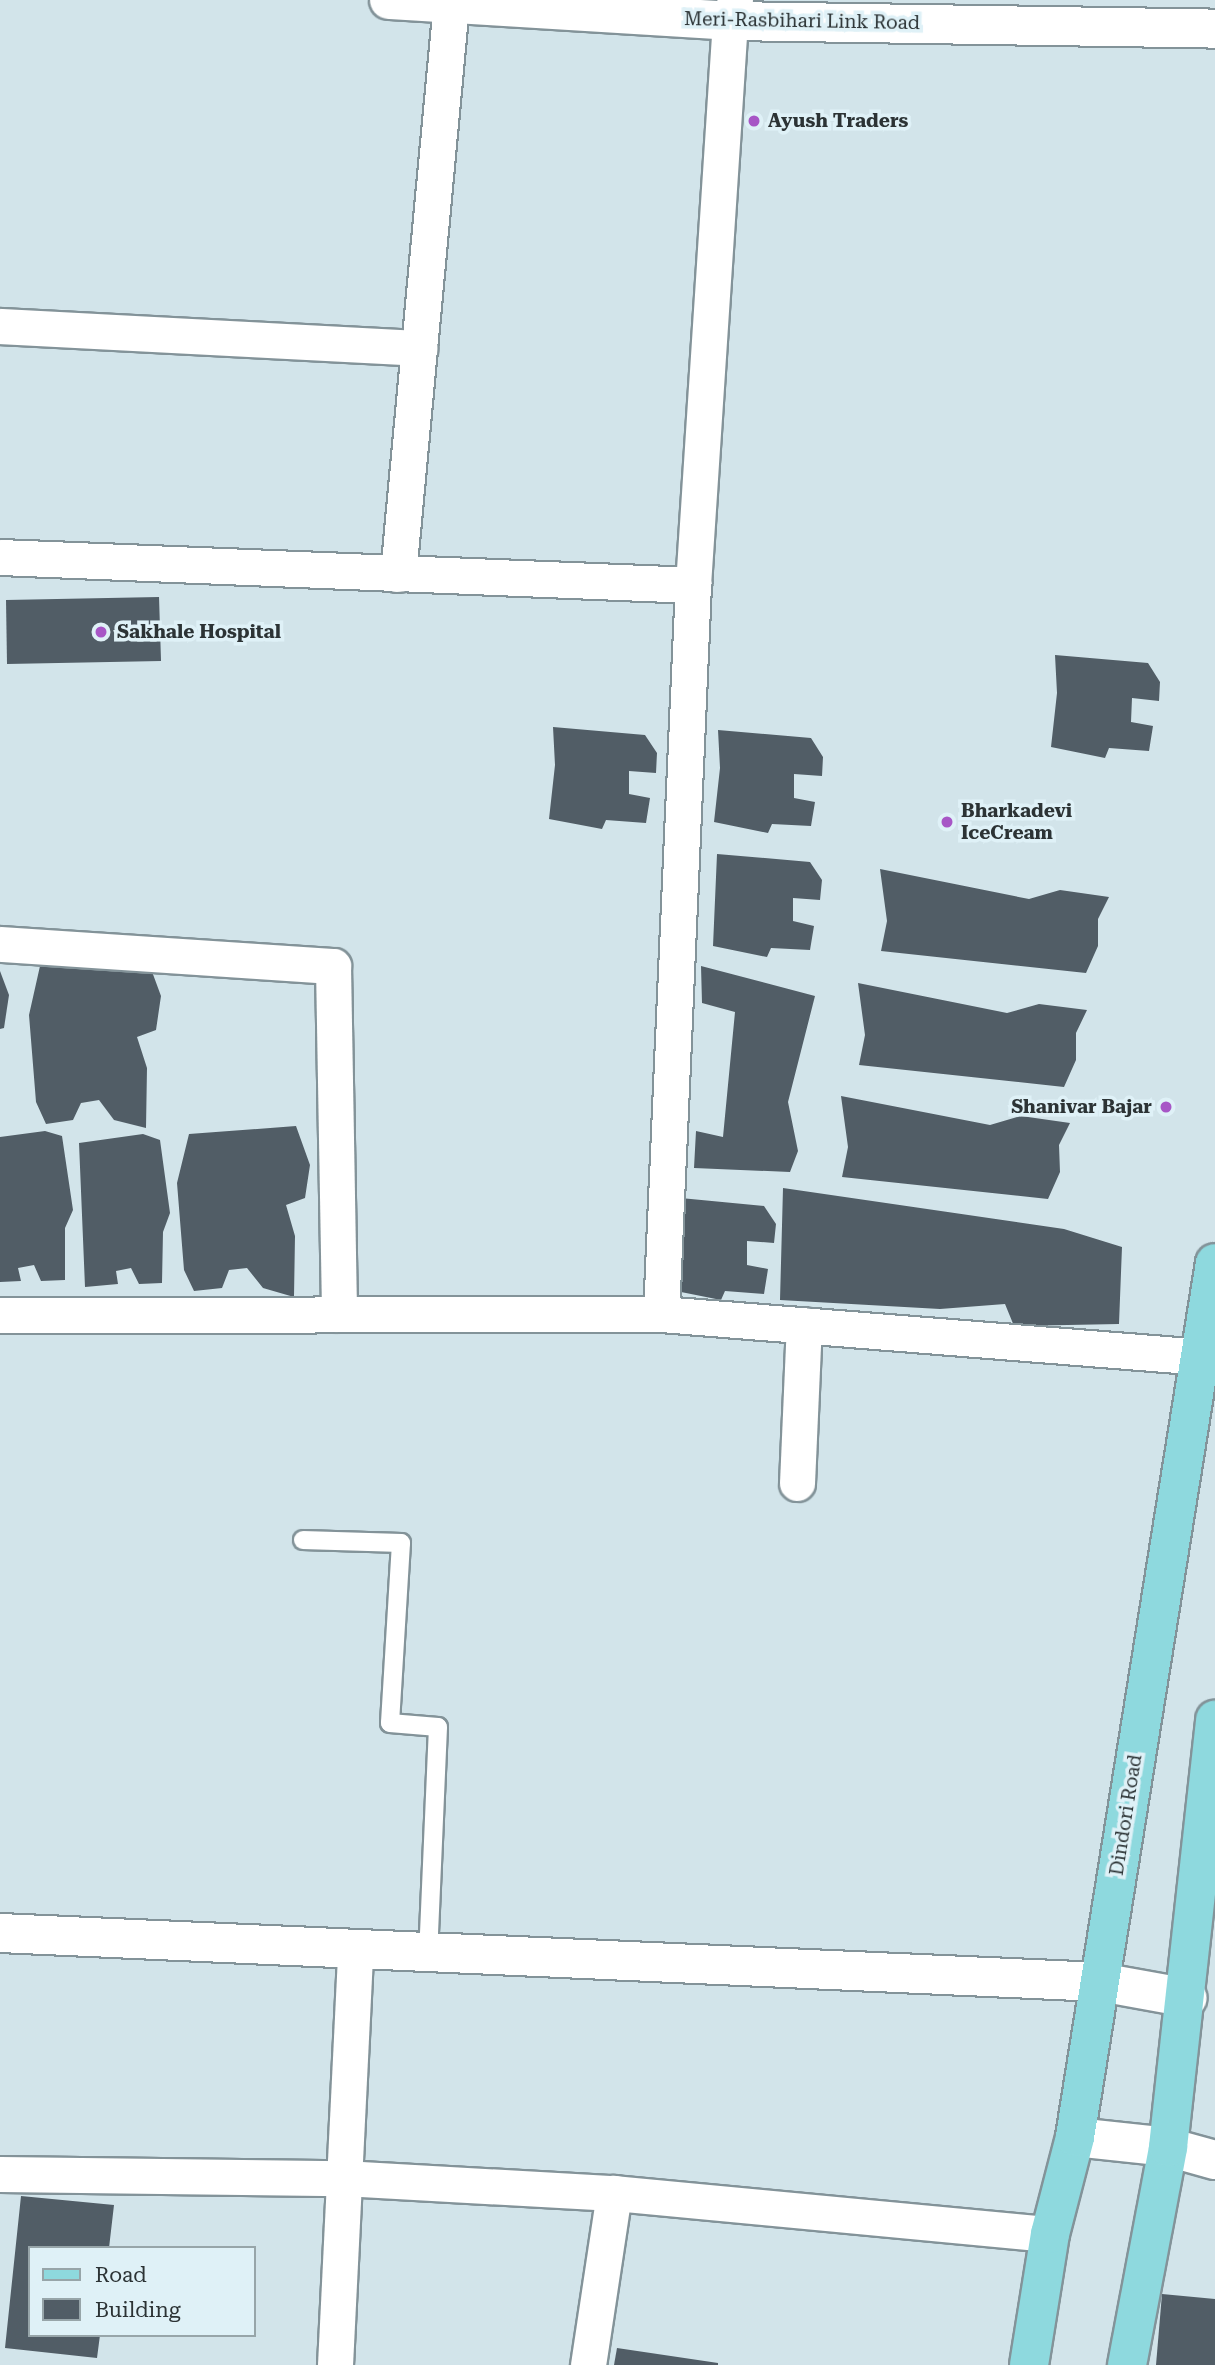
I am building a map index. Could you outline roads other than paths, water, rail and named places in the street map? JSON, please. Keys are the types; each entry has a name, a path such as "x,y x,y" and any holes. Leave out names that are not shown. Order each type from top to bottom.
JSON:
{"main road":[{"name":"Dindori Road","path":"1029,2365 1050,2234 1075,2137 1209,1357 1215,1264"},
{"path":"1127,2365 1168,2147 1188,1998 1205,1788 1215,1720"}],"street":[{"name":"Meri-Rasbihari Link Road","path":"389,0 1215,29"},
{"path":"398,574 451,4"},
{"path":"661,1314 693,586 732,10"},
{"path":"0,326 419,348"},
{"path":"0,557 693,586"},
{"path":"0,944 333,966 339,1314"},
{"path":"0,1315 661,1314 1209,1357"},
{"path":"797,1483 804,1325"},
{"path":"0,1933 1100,1982 1188,1998"},
{"path":"335,2365 355,1950"},
{"path":"1075,2137 1168,2147 1215,2160"},
{"path":"0,2174 343,2178 614,2193 1050,2234"},
{"path":"588,2365 614,2193"}],"lane":[{"path":"303,1540 401,1542 390,1723 438,1727 428,1954"}],"place":[{"name":"Ayush Traders","path":"754,121"},
{"name":"Sakhale Hospital","path":"101,632"},
{"name":"Bharkadevi IceCream","path":"947,822"},
{"name":"Shanivar Bajar","path":"1166,1107"}]}
